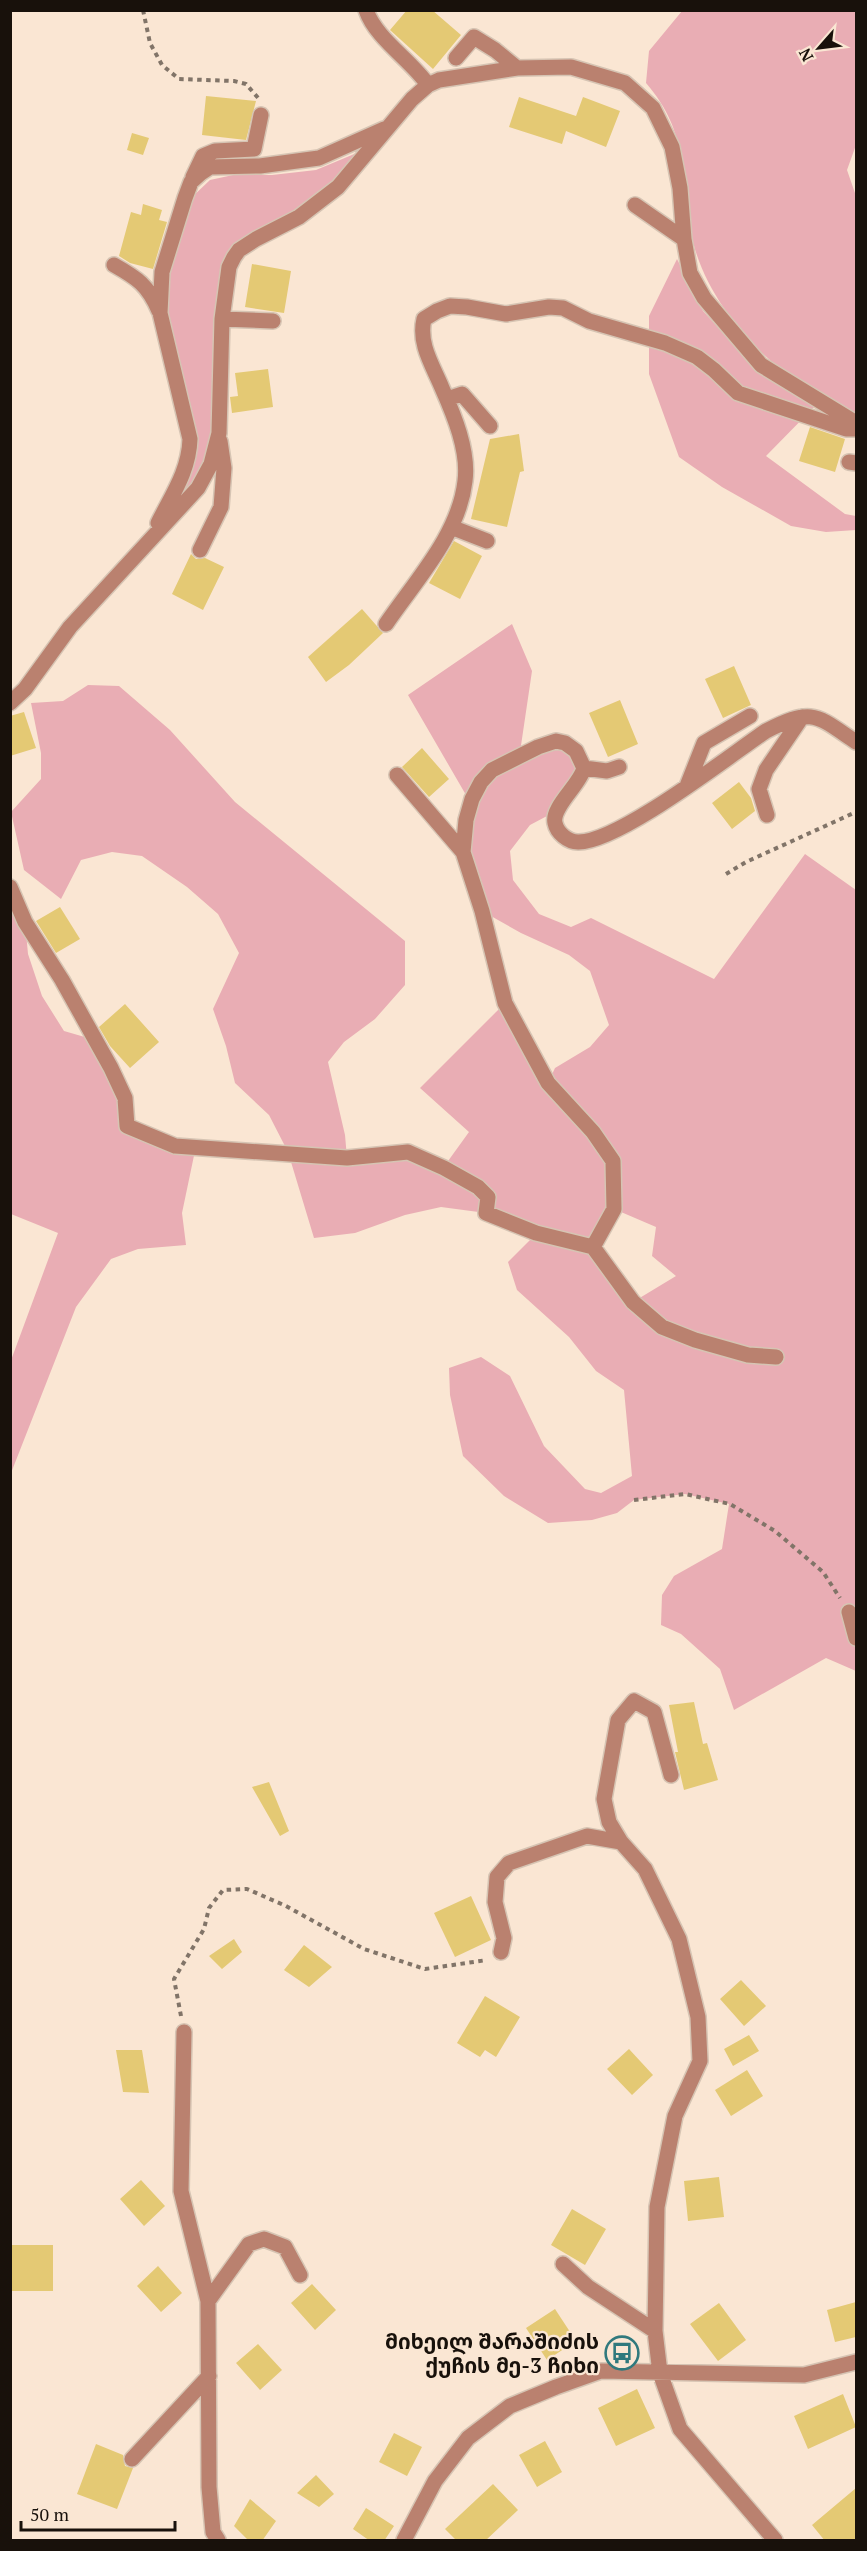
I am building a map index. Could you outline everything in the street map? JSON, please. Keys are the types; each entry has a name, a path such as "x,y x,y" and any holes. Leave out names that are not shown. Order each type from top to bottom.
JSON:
{"street":[{"path":"366,10 369,20 380,34 417,69 428,85"},
{"path":"456,58 474,37 517,68"},
{"path":"200,549 221,507 224,468 219,433 222,319 229,267 239,250 255,239 299,217 338,187 392,125 411,99 428,85 450,77 517,68 571,67 625,83 652,108 672,147 680,188 684,239 690,273 704,298 761,365 856,423"},
{"path":"160,313 162,272 191,182 203,156 215,151 254,149 261,115"},
{"path":"191,182 210,167 260,166 319,158 392,125"},
{"path":"635,205 684,239"},
{"path":"114,265 140,280 153,297 160,313 190,439 189,457 182,477 147,542"},
{"path":"386,624 451,527 465,480 464,455 447,399 424,347 421,331 424,320 437,311 450,306 506,314 549,307 563,309 589,321 664,342 696,357 714,370 738,393 846,429 856,429"},
{"path":"222,319 273,321"},
{"path":"447,399 462,394 490,426"},
{"path":"10,703 25,689 70,627 198,488 211,464 219,433"},
{"path":"451,527 487,541"},
{"path":"687,786 704,743 750,716"},
{"path":"767,815 759,789 766,770 802,717"},
{"path":"463,852 466,820 472,798 481,782 492,770 538,747 556,741 565,743 576,751 584,768 582,778 554,815 555,824 561,833 570,841 580,842 630,823 766,731 788,720 816,717 830,723 856,742"},
{"path":"584,768 607,771 619,767"},
{"path":"397,775 463,852 482,911 505,1003 548,1083 593,1132 613,1161 614,1209 592,1247"},
{"path":"10,887 24,922 62,980 111,1068 125,1098 127,1126 175,1146 288,1152 347,1158 408,1152 477,1187 488,1197 486,1213 536,1233 592,1247 633,1302 662,1327 695,1340 748,1355 776,1358"},
{"path":"849,1612 856,1638"},
{"path":"672,1775 654,1712 634,1701 618,1720 604,1799 609,1822 621,1842 645,1869 680,1939 698,2017 700,2061 675,2116 657,2207 655,2331 660,2373 680,2430 775,2541"},
{"path":"501,1952 504,1938 495,1902 497,1877 509,1863 586,1836 621,1842"},
{"path":"184,2032 181,2191 208,2301 209,2487 213,2532 218,2541"},
{"path":"208,2301 249,2244 264,2239 285,2247 300,2275"},
{"path":"563,2264 588,2287 655,2331"},
{"path":"404,2541 435,2481 468,2438 510,2406 556,2387 601,2371 804,2375 856,2362"},
{"path":"132,2459 209,2376"}],"path":[{"path":"142,10 150,43 162,65 179,79 234,81 246,84 262,103 261,115"},
{"path":"726,874 856,812"},
{"path":"634,1500 685,1494 730,1504 776,1531 823,1572 849,1612"},
{"path":"184,2032 174,1979 204,1929 209,1908 223,1890 247,1889 286,1906 364,1949 425,1969 489,1960 501,1952"}],"shaded area":[{"path":"682,11 856,11 856,145 847,170 856,196 856,416 797,381 764,355 723,307 703,271 691,233 676,137 660,102 646,83 649,51"},
{"path":"371,147 338,187 234,257 219,433 186,498 184,441 156,313 190,199 210,180 233,175 272,175 316,170"},
{"path":"677,259 703,311 758,371 818,403 766,456 845,514 856,516 856,530 826,532 791,526 722,487 679,457 649,374 649,316"},
{"path":"512,624 532,671 519,759 545,748 567,751 577,766 572,783 556,798 547,816 530,825 510,851 513,880 539,914 571,927 591,918 714,979 805,854 856,890 856,1671 826,1658 734,1710 720,1669 681,1634 661,1625 662,1595 674,1576 722,1549 729,1504 685,1494 634,1500 617,1513 592,1520 548,1523 504,1496 463,1456 450,1395 449,1368 481,1357 510,1376 544,1446 585,1489 601,1493 632,1476 624,1390 596,1371 569,1337 517,1290 508,1262 536,1234 486,1213 441,1207 405,1215 355,1233 314,1238 288,1152 269,1115 235,1083 226,1046 213,1009 239,953 218,914 187,887 142,856 112,852 81,860 61,899 24,870 11,812 41,779 41,753 31,703 63,701 88,685 119,686 170,730 235,802 405,941 405,985 375,1019 344,1042 328,1062 345,1135 347,1158 408,1152 443,1168 469,1132 420,1088 505,1003 548,1083 555,1068 590,1047 609,1025 590,971 569,955 521,933 482,911 464,872 466,795 408,695","holes":["614,1209 656,1227 652,1256 676,1276 633,1302 593,1247"]},
{"path":"10,889 25,922 28,954 42,996 64,1031 95,1040 111,1068 127,1126 196,1146 182,1213 186,1245 138,1249 111,1259 76,1307 11,1473 10,1363 58,1233 11,1214"}],"building":[{"path":"407,10 432,10 461,35 433,69 390,30"},
{"path":"206,96 256,101 246,140 202,135"},
{"path":"519,97 576,116 583,97 620,111 606,147 566,131 562,144 509,127"},
{"path":"132,133 149,138 143,155 127,150"},
{"path":"143,204 162,210 159,220 167,222 153,269 130,263 119,256 131,212 141,215"},
{"path":"252,264 291,271 284,313 245,307"},
{"path":"268,369 273,407 232,413 230,397 238,396 235,373"},
{"path":"810,427 845,439 835,472 799,461"},
{"path":"519,434 524,471 520,472 507,527 471,519 490,439"},
{"path":"454,541 482,556 460,599 429,583"},
{"path":"191,554 196,559 205,558 224,567 203,610 172,594"},
{"path":"362,609 383,633 349,665 326,682 308,657"},
{"path":"734,666 751,705 723,718 705,679"},
{"path":"620,700 638,744 608,757 589,713"},
{"path":"24,712 36,748 10,756 10,716"},
{"path":"422,748 449,779 429,797 402,767"},
{"path":"739,782 751,798 755,811 732,829 712,803"},
{"path":"60,907 80,939 56,953 36,921"},
{"path":"125,1004 159,1042 130,1068 110,1046 99,1027"},
{"path":"694,1702 703,1744 707,1743 718,1780 684,1790 675,1752 678,1752 669,1705"},
{"path":"269,1782 289,1831 280,1836 252,1787"},
{"path":"471,1896 491,1940 455,1957 434,1913"},
{"path":"234,1939 242,1952 222,1969 209,1956"},
{"path":"304,1945 332,1967 309,1987 284,1970"},
{"path":"741,1980 766,2006 744,2026 720,1999"},
{"path":"485,1996 520,2017 496,2057 485,2050 480,2057 457,2043"},
{"path":"749,2035 759,2051 733,2066 724,2049"},
{"path":"629,2049 653,2075 632,2095 607,2069"},
{"path":"116,2050 142,2050 149,2093 123,2092"},
{"path":"747,2070 763,2096 731,2116 715,2090"},
{"path":"719,2177 724,2217 688,2221 684,2181"},
{"path":"141,2180 165,2206 144,2226 120,2199"},
{"path":"572,2209 606,2229 585,2265 551,2245"},
{"path":"10,2245 53,2245 53,2291 10,2291"},
{"path":"158,2266 182,2293 161,2312 137,2286"},
{"path":"312,2284 336,2310 315,2330 291,2303"},
{"path":"856,2302 856,2337 835,2342 827,2310"},
{"path":"719,2303 746,2340 718,2361 690,2324"},
{"path":"555,2309 576,2341 547,2360 526,2328"},
{"path":"258,2344 282,2370 260,2390 236,2363"},
{"path":"637,2389 655,2428 616,2446 598,2408"},
{"path":"843,2394 856,2427 808,2449 794,2416"},
{"path":"394,2433 422,2447 407,2476 379,2462"},
{"path":"545,2441 562,2472 537,2487 519,2455"},
{"path":"96,2444 123,2455 125,2466 133,2468 117,2509 77,2494"},
{"path":"316,2475 334,2494 319,2507 297,2493"},
{"path":"493,2484 518,2510 485,2541 457,2541 445,2529"},
{"path":"856,2488 856,2541 825,2541 812,2525"},
{"path":"250,2499 276,2521 262,2541 249,2541 234,2526"},
{"path":"366,2508 394,2526 384,2541 370,2541 353,2529"}],"place":[{"name":"მიხეილ შარაშიძის ქუჩის მე-3 ჩიხი","path":"622,2353"}]}
